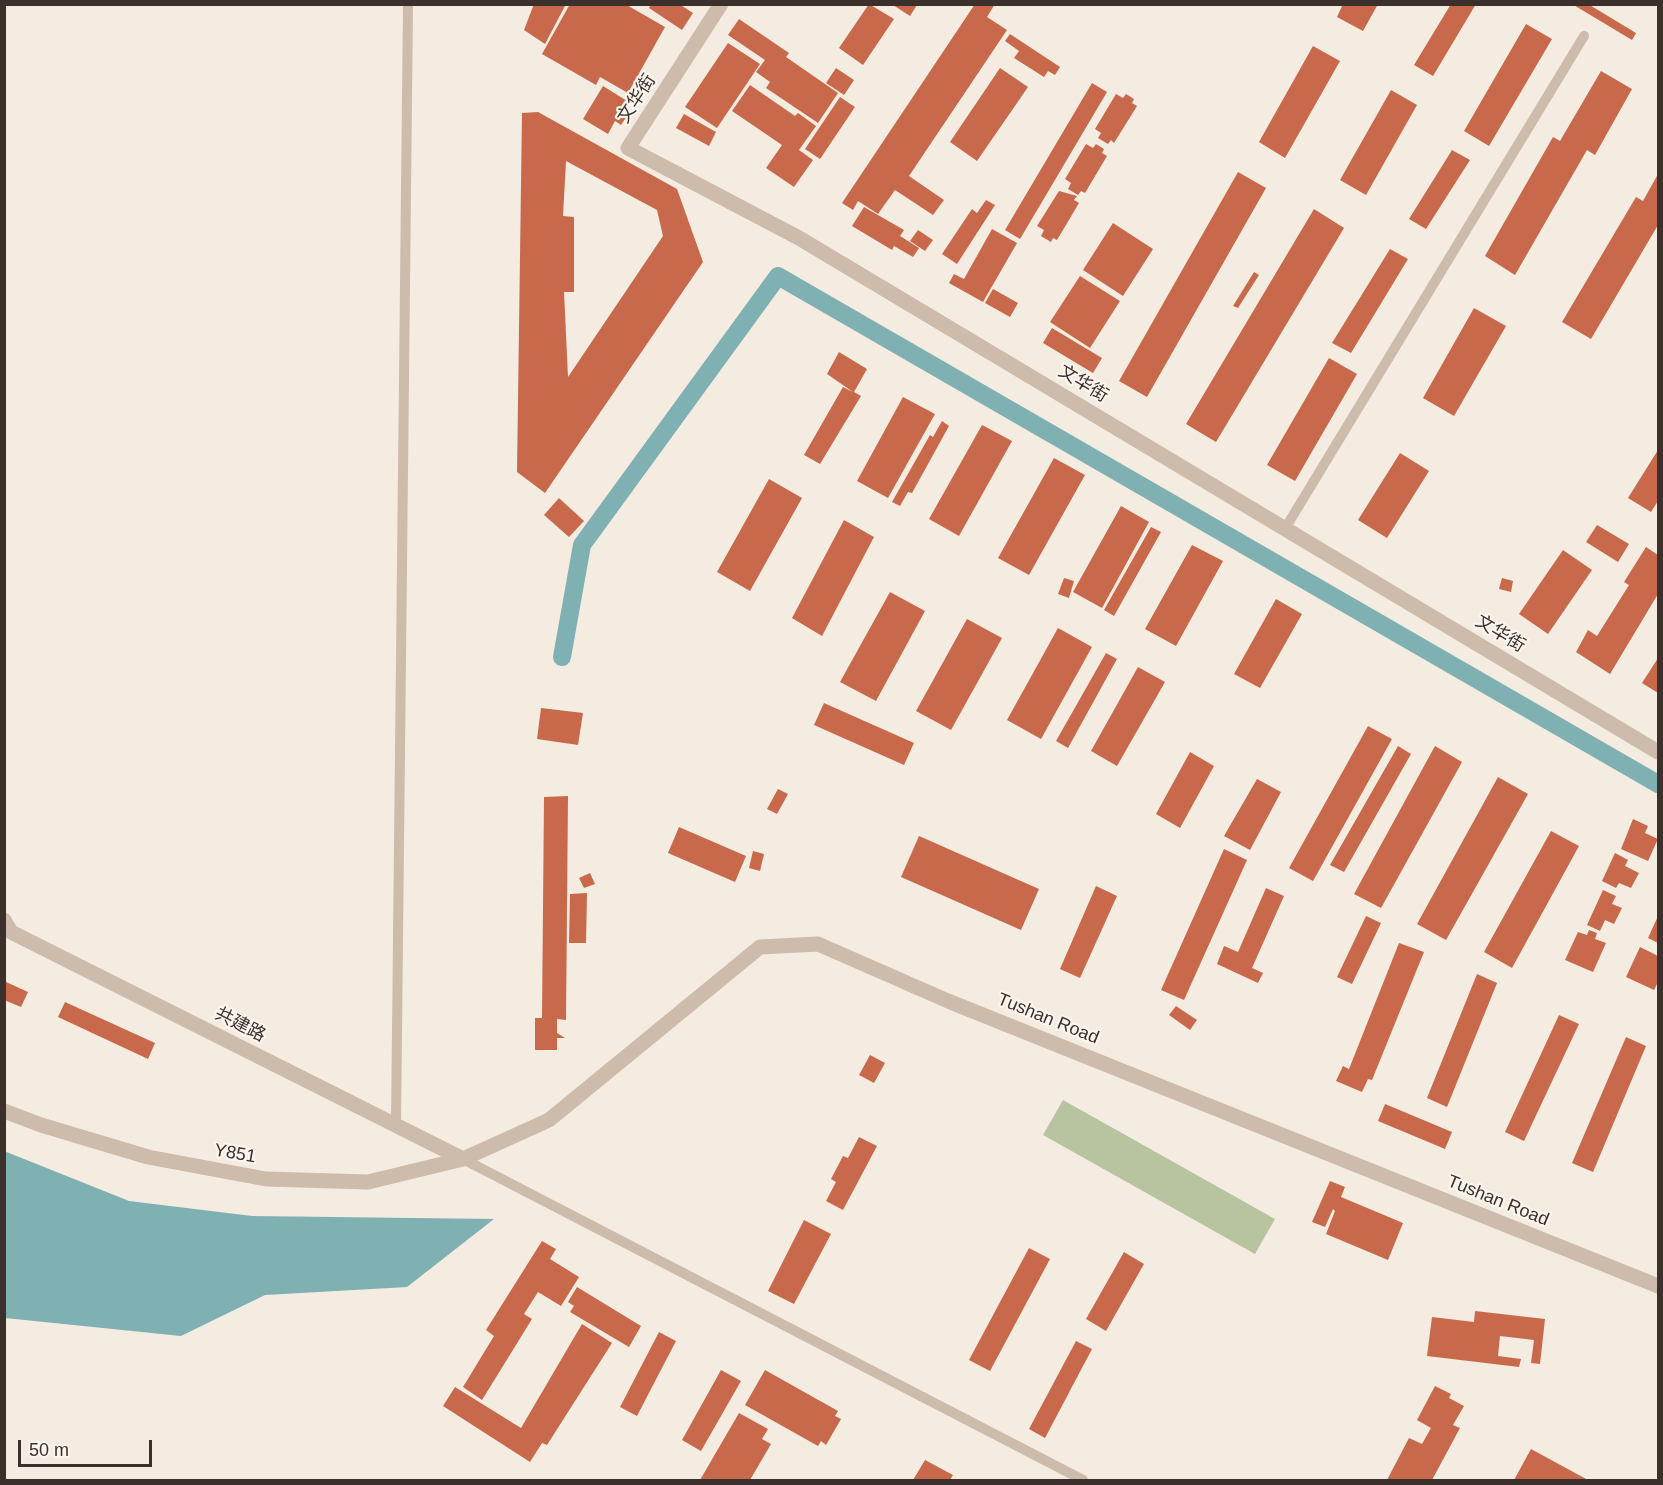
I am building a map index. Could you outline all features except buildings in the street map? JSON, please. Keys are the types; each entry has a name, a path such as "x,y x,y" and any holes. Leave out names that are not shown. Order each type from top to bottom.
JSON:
{"street":[{"name":"文华街","path":"721,4 628,148 799,238 1659,752"},
{"name":"共建路","path":"4,920 11,932 463,1160"},
{"name":"Tushan Road","path":"463,1160 549,1120 760,947 818,944 948,1000 1659,1286"},
{"name":"Y851","path":"4,1112 148,1157 266,1179 368,1182 463,1160"}],"lane":[{"path":"396,1125 408,4"},
{"path":"1286,527 1584,36"},
{"path":"463,1160 1083,1480"}],"green space":[{"path":"1063,1100 1275,1219 1255,1254 1043,1135"}],"water":[{"path":"4,1151 129,1201 252,1216 494,1219 407,1287 265,1295 181,1336 5,1318"}],"waterway":[{"path":"562,657 582,545 778,276 1658,784"}]}
